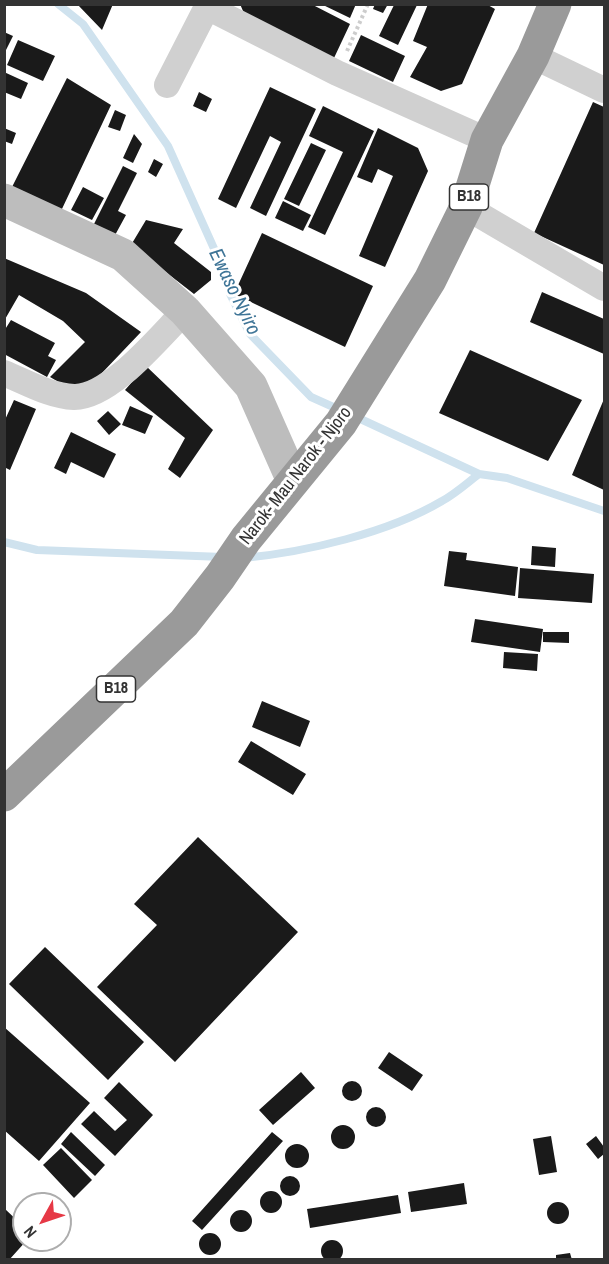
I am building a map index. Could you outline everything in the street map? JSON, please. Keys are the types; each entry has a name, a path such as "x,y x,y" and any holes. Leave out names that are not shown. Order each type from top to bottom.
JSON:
{"highway":[{"name":"Narok- Mau Narok - Njoro","path":"4,795 184,623 220,578 246,539 341,423 430,280 466,207 487,140 533,56 555,4"}],"main road":[{"path":"4,200 123,255 185,311 251,386 293,482"}],"street":[{"path":"167,85 208,6 337,73 487,140"},
{"path":"533,56 604,90"},
{"path":"466,207 604,288"},
{"path":"4,373 38,387 73,397 99,392 111,384 185,311"}],"path":[{"path":"337,73 368,4"}],"building":[{"path":"77,4 113,4 102,30"},
{"path":"240,4 311,4 350,24 334,58 246,18"},
{"path":"321,4 356,4 350,18"},
{"path":"375,4 388,4 383,13 373,9"},
{"path":"428,4 486,4 495,9 462,84 441,91 410,77 427,47 413,41"},
{"path":"394,5 417,5 398,45 379,36"},
{"path":"4,32 13,36 4,54"},
{"path":"361,35 405,56 393,82 349,61"},
{"path":"18,40 55,56 43,81 7,65"},
{"path":"4,72 28,83 21,99 4,92"},
{"path":"67,78 111,105 61,211 12,187"},
{"path":"270,87 316,109 266,216 250,208 281,142 270,136 236,208 218,199"},
{"path":"199,92 212,99 206,112 193,106"},
{"path":"593,102 604,107 604,265 534,233"},
{"path":"323,106 374,131 325,235 308,227 343,152 309,136"},
{"path":"115,110 126,115 120,131 108,127"},
{"path":"4,128 16,133 12,144 4,141"},
{"path":"378,128 418,148 428,171 385,267 359,256 393,176 378,169 372,183 357,177"},
{"path":"134,134 142,144 133,163 123,158"},
{"path":"311,143 326,150 299,206 284,199"},
{"path":"154,159 163,164 156,177 148,172"},
{"path":"123,166 137,173 118,211 126,215 114,237 93,226"},
{"path":"83,187 104,198 92,220 71,210"},
{"path":"283,201 311,215 303,231 275,218"},
{"path":"146,220 183,229 174,243 211,272 211,280 194,294 131,245"},
{"path":"262,233 373,286 345,347 234,294"},
{"path":"4,258 86,293 141,332 81,395 50,377 85,342 63,321 19,295 4,321"},
{"path":"542,292 604,319 604,354 530,322"},
{"path":"11,320 55,343 48,356 56,360 47,377 4,354 4,331"},
{"path":"470,350 582,400 548,461 439,413"},
{"path":"146,366 213,430 180,478 168,469 185,438 125,390"},
{"path":"604,399 604,490 572,475"},
{"path":"14,400 36,409 10,470 4,467 4,422"},
{"path":"130,406 153,416 145,434 122,425"},
{"path":"108,411 121,424 109,435 97,421"},
{"path":"71,432 116,454 104,478 71,462 66,474 54,468"},
{"path":"532,546 556,548 555,567 531,565"},
{"path":"449,551 467,553 466,560 518,567 515,596 444,586"},
{"path":"520,568 594,574 592,603 518,598"},
{"path":"475,619 543,629 540,652 471,642"},
{"path":"543,632 569,632 569,643 543,642"},
{"path":"504,652 538,654 537,671 503,668"},
{"path":"262,701 310,721 300,747 252,727"},
{"path":"251,741 306,774 293,795 238,762"},
{"path":"198,837 298,932 175,1062 97,987 157,925 134,904"},
{"path":"45,947 144,1042 108,1080 9,984"},
{"path":"4,1027 90,1103 39,1161 4,1130"},
{"path":"389,1052 423,1075 412,1091 378,1068"},
{"path":"301,1072 315,1088 273,1125 259,1110"},
{"path":"352,1081 359,1084 362,1091 359,1098 352,1101 345,1098 342,1091 345,1084"},
{"path":"119,1082 153,1115 115,1156 81,1124 94,1111 115,1131 127,1120 104,1098"},
{"path":"376,1107 383,1110 386,1117 383,1124 376,1127 369,1124 366,1117 369,1110"},
{"path":"343,1125 352,1128 355,1137 352,1146 343,1149 334,1146 331,1137 334,1128"},
{"path":"71,1132 105,1165 95,1176 61,1144"},
{"path":"272,1132 283,1141 202,1230 192,1221"},
{"path":"551,1136 557,1172 539,1175 533,1139"},
{"path":"596,1136 604,1147 604,1154 598,1159 586,1144"},
{"path":"297,1144 305,1148 309,1156 305,1164 297,1168 289,1164 285,1156 289,1148"},
{"path":"61,1148 92,1180 74,1198 72,1192 68,1192 43,1165"},
{"path":"290,1176 297,1179 300,1186 297,1193 290,1196 283,1193 280,1186 283,1179"},
{"path":"464,1183 467,1204 411,1212 408,1192"},
{"path":"271,1191 279,1194 282,1202 279,1210 271,1213 263,1210 260,1202 263,1194"},
{"path":"398,1195 401,1213 310,1228 307,1209"},
{"path":"554,1202 562,1202 569,1209 569,1217 562,1224 554,1224 547,1217 547,1209"},
{"path":"4,1208 12,1216 12,1252 16,1252 9,1260 4,1260"},
{"path":"237,1210 245,1210 252,1217 252,1225 245,1232 237,1232 230,1225 230,1217"},
{"path":"210,1233 218,1236 221,1244 218,1252 210,1255 202,1252 199,1244 202,1236"},
{"path":"332,1240 340,1243 343,1251 340,1259 332,1262 324,1259 321,1251 324,1243"},
{"path":"570,1253 572,1260 556,1260 556,1255"}],"waterway":[{"name":"Ewaso Nyiro","path":"58,4 83,24 168,146 229,282 230,294 250,334 311,397 340,410"},
{"name":"Ewaso Nyiro","path":"354,416 479,474 507,478 604,511"},
{"path":"244,558 320,546 372,532 397,523 442,501 479,474"},
{"path":"4,542 37,550 223,557"}]}
